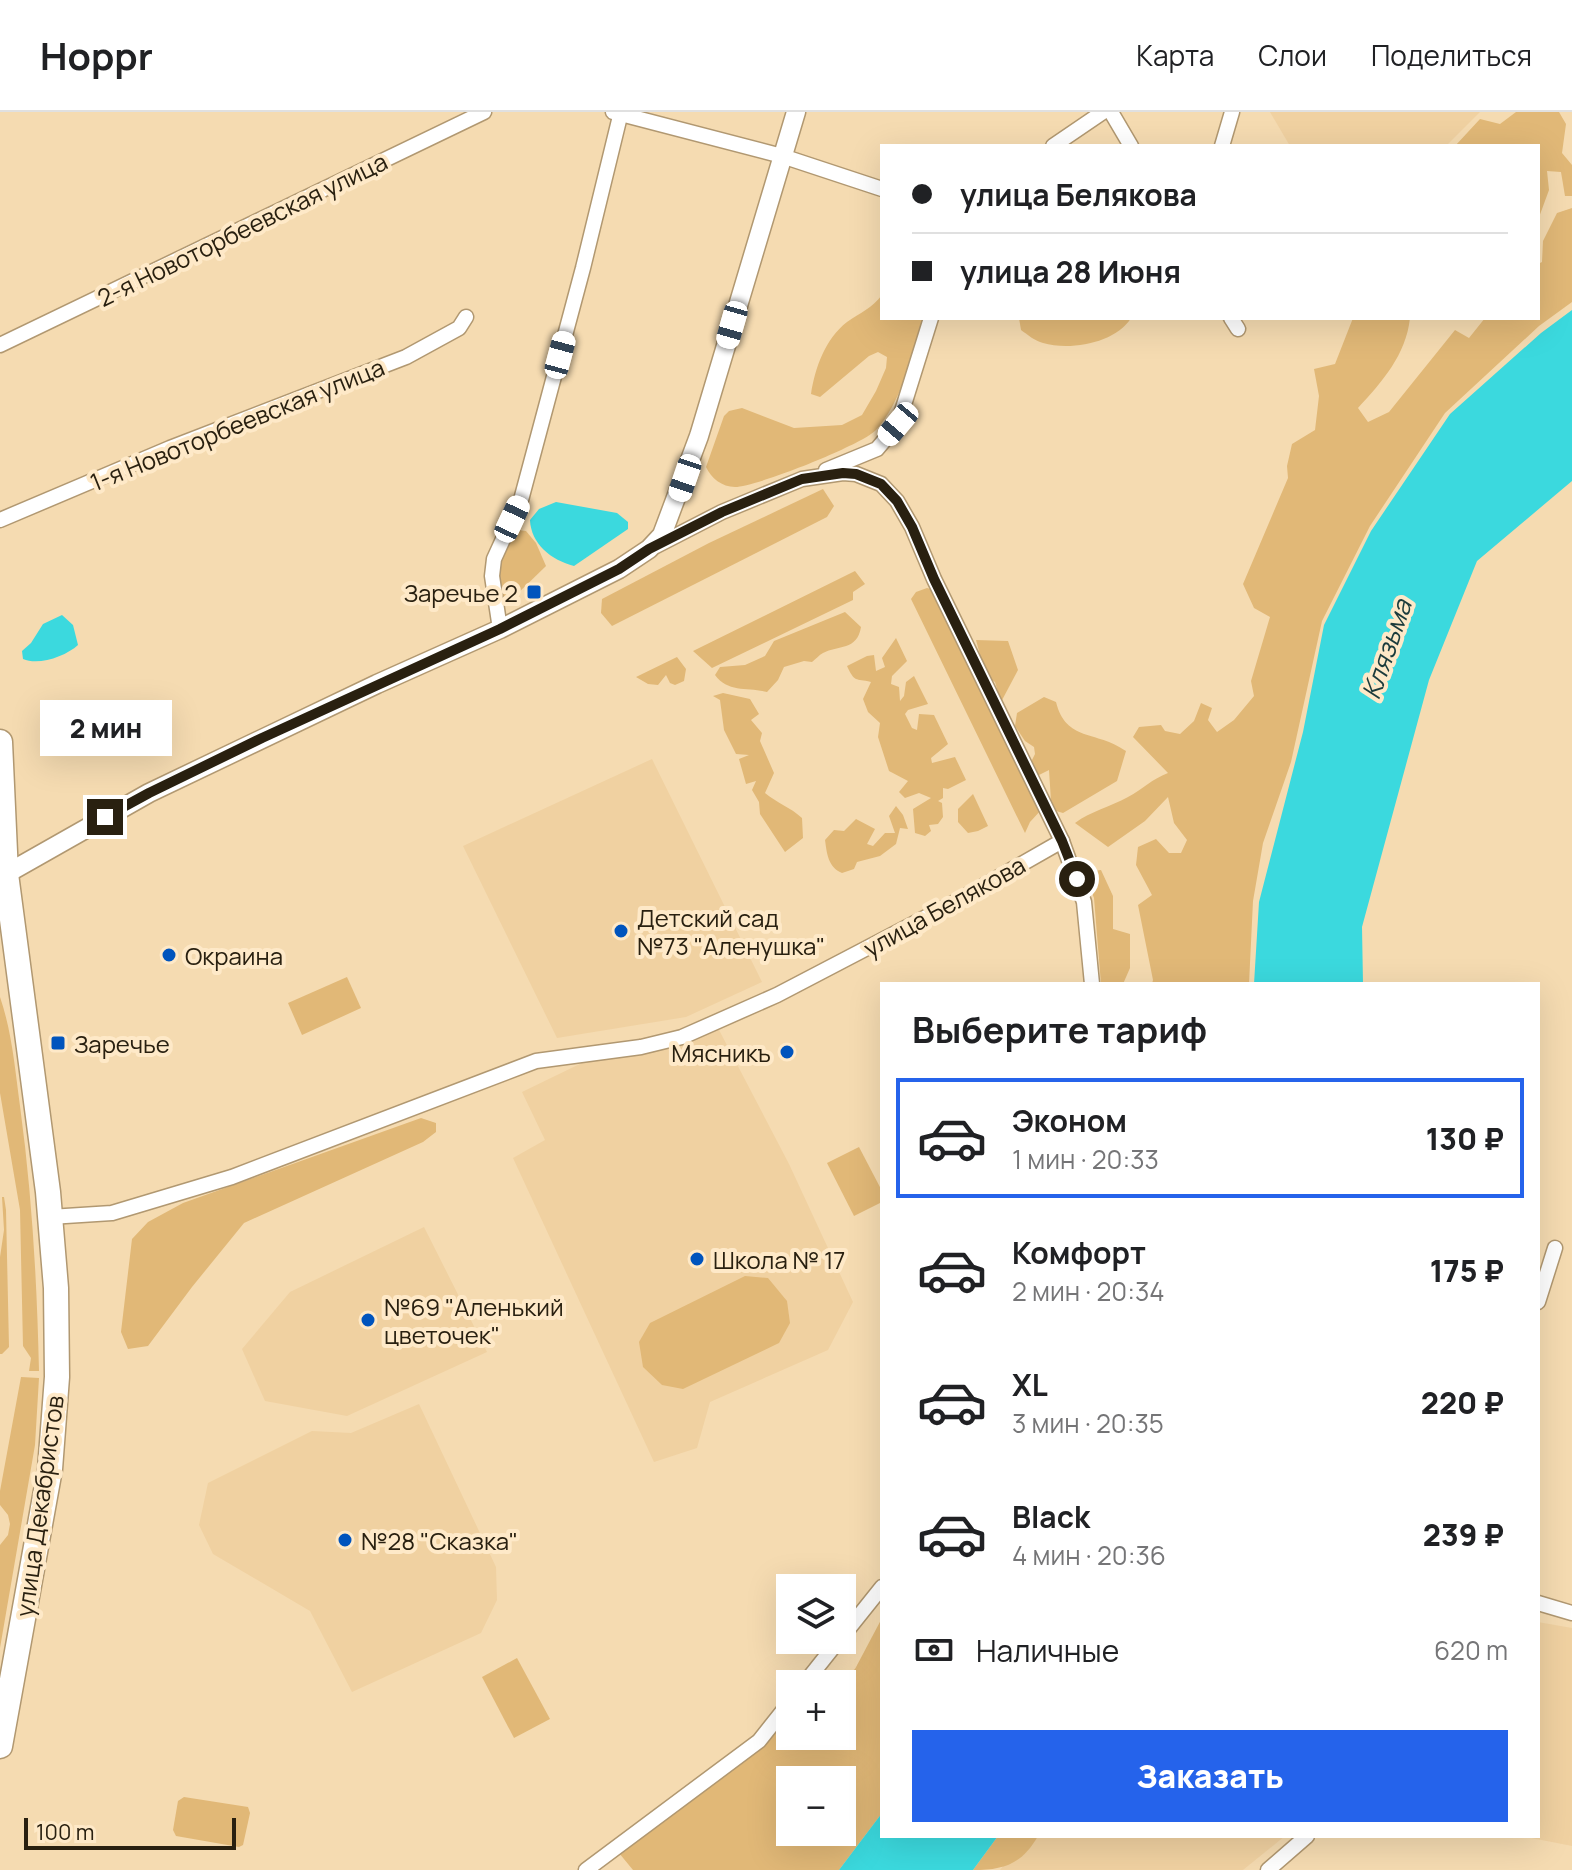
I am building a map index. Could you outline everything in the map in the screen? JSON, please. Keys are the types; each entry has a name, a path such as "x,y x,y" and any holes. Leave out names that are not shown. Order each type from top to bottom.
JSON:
{"main road":[{"name":"улица Декабристов","path":"0,742 3,875 40,1122 57,1332 53,1446 0,1746"}],"street":[{"name":"2-я Новоторбеевская улица","path":"0,345 484,112"},
{"path":"649,549 662,535 695,449 796,112"},
{"path":"1056,144 1103,112"},
{"path":"1111,112 1130,144"},
{"path":"1223,144 1232,112"},
{"path":"500,629 492,576 494,559 521,500 579,284 618,113 782,156 880,188"},
{"name":"1-я Новоторбеевская улица","path":"0,520 170,448 406,357 459,328 466,317"},
{"path":"3,875 149,793 500,629 619,569 649,549 722,512 877,449 898,424 930,320"},
{"path":"815,475 843,473 881,484 897,501 912,527 934,579 1062,841 1084,902 1092,982"},
{"name":"улица Белякова","path":"50,1217 112,1213 232,1177 516,1068 553,1057 661,1043 694,1032 777,995 957,901 1062,841"},
{"path":"1540,1296 1555,1248"},
{"path":"856,1619 880,1589"},
{"path":"1540,1604 1572,1613"},
{"path":"815,1670 828,1654"},
{"path":"586,1870 759,1741 776,1720"},
{"path":"1268,1870 1305,1838"}],"shaded area":[{"path":"1270,112 1480,112 1448,144 1289,144"},
{"path":"1516,112 1559,112 1566,124 1562,153 1572,165 1572,196 1565,196 1561,172 1547,171 1549,190 1540,215 1540,144 1457,144 1480,119 1500,124"},
{"path":"1572,208 1572,302 1539,326 1445,413 1370,526 1322,621 1291,762 1263,843 1253,901 1249,982 1152,982 1138,905 1152,895 1136,865 1138,847 1156,839 1169,853 1181,853 1187,840 1174,823 1168,797 1145,821 1108,847 1075,823 1168,773 1133,737 1139,727 1161,725 1165,731 1180,734 1194,721 1201,703 1212,708 1208,720 1217,732 1234,720 1254,696 1251,681 1270,617 1254,608 1243,584 1288,478 1292,444 1315,430 1319,396 1314,369 1335,364 1352,320 1410,320 1398,356 1358,408 1368,422 1389,412 1455,330 1469,338 1483,320 1540,320 1543,241 1557,213"},
{"path":"880,297 880,320 924,320 899,392 876,430 831,455 764,480 735,487 721,484 714,478 706,467 724,416 729,411 742,408 794,428 842,425 862,415 886,368 887,357 878,352 820,397 811,394 818,364 827,345 839,329"},
{"path":"1019,320 1129,320 1115,334 1079,345 1043,343 1021,330"},
{"path":"823,489 834,506 827,517 612,626 601,613 602,599 709,543"},
{"path":"517,530 526,531 536,543 546,566 510,601 502,598 498,580 504,554"},
{"path":"855,571 865,584 853,592 853,600 712,668 693,651"},
{"path":"927,588 935,590 1042,809 1025,833 911,599 916,592"},
{"path":"845,612 861,627 855,640 823,653 812,662 784,667 767,692 732,687 715,675 720,667 745,665 765,656 774,641"},
{"path":"896,638 907,661 892,676 891,684 899,687 900,701 906,682 914,676 928,704 908,710 905,714 912,728 917,730 919,714 934,715 948,744 931,758 932,763 955,757 966,780 948,789 943,788 943,798 938,801 942,803 943,817 938,824 929,825 931,831 925,836 915,833 913,809 931,798 919,793 905,798 899,792 908,781 889,771 878,737 880,723 868,712 863,699 871,682 858,680 847,666 874,655 876,671 885,667 882,658"},
{"path":"976,640 1008,641 1018,670 1001,702 995,682 988,677 983,666"},
{"path":"677,657 686,669 684,681 675,685 666,675 658,685 648,684 636,677"},
{"path":"723,693 750,699 759,714 751,720 762,733 760,741 774,773 765,793 802,818 803,838 785,852 760,814 759,802 752,790 756,781 746,784 739,759 749,755 736,754 724,730 720,700 713,696"},
{"path":"1044,697 1056,702 1067,724 1075,730 1126,751 1117,781 1063,813 1056,811 1051,801 1049,770 1037,776 1031,762 1034,747 1025,741 1015,726 1017,713"},
{"name":"Детский сад №73 \"Аленушка\"","path":"652,759 762,982 686,1017 557,1038 463,846"},
{"path":"973,794 988,826 968,833 958,822 958,809"},
{"path":"896,806 908,829 900,828 896,844 880,856 857,862 854,869 842,873 834,867 829,860 825,840 834,830 844,831 856,819 875,829 867,844 873,846 885,833 895,833 889,816"},
{"path":"1101,870 1113,896 1113,929 1130,934 1130,968 1124,982 1101,982 1094,898 1086,878 1093,871"},
{"path":"347,977 361,1008 302,1035 288,1003"},
{"path":"0,997 13,1051 28,1172 39,1371 29,1371 31,1358 23,1346 20,1210 0,1093"},
{"name":"Школа № 17","path":"718,1028 789,1164 853,1302 828,1350 710,1402 697,1448 654,1462 513,1158 545,1140 522,1092 590,1059 670,1047"},
{"path":"421,1118 436,1123 436,1132 423,1142 244,1223 148,1346 128,1349 121,1332 132,1239 148,1222 183,1203"},
{"path":"859,1147 880,1187 880,1203 854,1216 827,1163"},
{"path":"2,1197 6,1210 9,1347 0,1354 0,1257 4,1230"},
{"name":"№69 \"Аленький цветочек\"","path":"424,1227 487,1352 347,1416 265,1401 242,1349 290,1292"},
{"path":"745,1276 768,1278 787,1301 790,1323 779,1343 683,1389 662,1385 643,1367 639,1342 650,1323"},
{"path":"21,1377 39,1378 35,1445 0,1648 0,1545 8,1535 10,1524 8,1515 0,1505 0,1491"},
{"name":"№28 \"Сказка\"","path":"419,1404 496,1567 497,1600 481,1633 352,1692 310,1611 213,1554 199,1525 208,1483 312,1431 351,1433"},
{"path":"880,1622 880,1816 839,1870 633,1870 619,1853 776,1732 776,1750 856,1750 854,1670"},
{"path":"1540,1622 1572,1628 1572,1846 1531,1838 1540,1838"},
{"path":"517,1658 550,1719 514,1738 482,1677"},
{"path":"184,1797 248,1807 250,1813 243,1845 239,1847 176,1836 173,1830 178,1801"},
{"path":"997,1838 1037,1838 1011,1864 973,1870"},
{"path":"1024,1838 1283,1838 1243,1870 1000,1870"}],"water":[{"name":"Клязьма","path":"1572,310 1572,481 1477,561 1429,680 1362,927 1363,982 1254,982 1259,902 1303,732 1324,625 1371,531 1450,414 1541,333"},
{"path":"556,502 617,513 628,522 628,529 574,566 566,563 544,550 531,529 530,520 539,509"},
{"path":"62,615 73,625 78,645 52,659 23,659 22,651 43,624"},
{"path":"880,1816 880,1838 997,1838 973,1870 839,1870"}],"place":[{"name":"Заречье 2","path":"534,592"},
{"name":"Детский сад №73 \"Аленушка\"","path":"621,931"},
{"name":"Окраина","path":"169,955"},
{"name":"Заречье","path":"58,1043"},
{"name":"Мясникъ","path":"787,1052"},
{"name":"Школа № 17","path":"697,1259"},
{"name":"№69 \"Аленький цветочек\"","path":"368,1320"},
{"name":"№28 \"Сказка\"","path":"345,1540"}],"route":[{"path":"105,817 262,738 500,629 619,569 649,549 722,512 802,479 843,473 856,474 881,484 897,501 912,527 934,579 1062,841 1077,879"}]}
